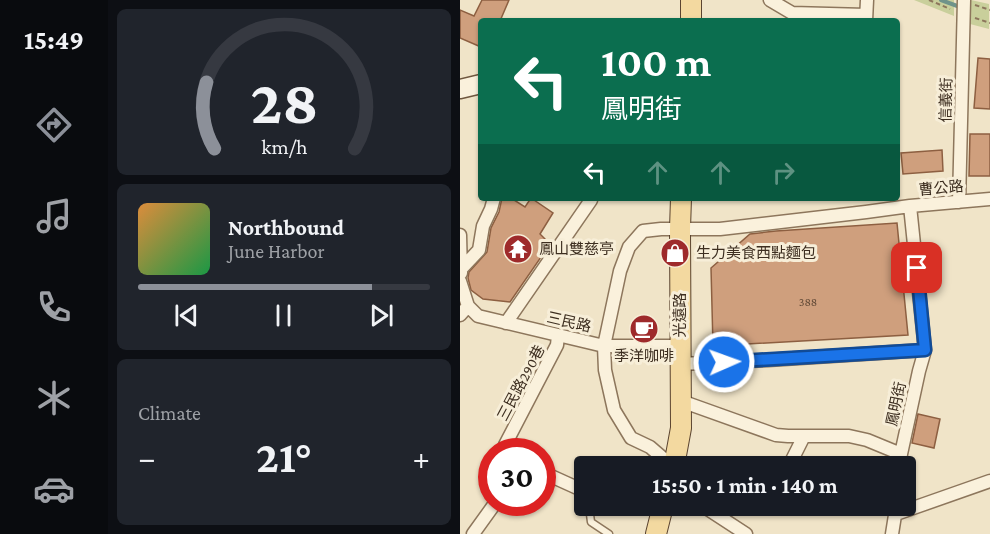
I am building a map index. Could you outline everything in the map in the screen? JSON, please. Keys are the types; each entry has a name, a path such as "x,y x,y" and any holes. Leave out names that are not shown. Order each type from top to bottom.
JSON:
{"main road":[{"path":"691,0 691,18"},
{"name":"光遠路","path":"675,456 681,428 682,401 681,201"},
{"path":"656,534 660,516"}],"street":[{"path":"770,0 792,13 866,18 867,0"},
{"name":"信義街","path":"959,202 964,5"},
{"path":"460,89 478,85"},
{"name":"曹公路","path":"661,456 650,447 631,438 614,410 605,370 604,346 620,272 629,247 643,231 720,229 990,198"},
{"path":"460,277 479,250 483,226 493,201"},
{"path":"506,323 590,201"},
{"path":"866,201 866,212"},
{"name":"鳳明街","path":"901,456 925,350 910,206"},
{"path":"460,235 460,277 464,310"},
{"name":"三民路","path":"464,310 478,316 604,346 680,355 768,360 925,350"},
{"name":"三民路290巷","path":"514,438 558,345 558,335"},
{"path":"682,401 776,435 849,436 867,440 893,456"},
{"path":"794,456 804,436"},
{"path":"556,478 574,486"},
{"path":"916,504 990,481"},
{"path":"473,534 486,516"},
{"path":"718,516 746,534"},
{"path":"892,534 895,516"}],"lane":[{"path":"590,516 591,522 609,534"}],"path":[{"path":"929,0 964,5"}],"green space":[{"path":"914,0 954,0 954,16"},
{"path":"971,0 989,4 989,29 970,24"}],"building":[{"path":"482,0 509,0 501,18 478,18 478,46 460,38 460,10 474,16"},
{"path":"978,58 990,59 990,109 974,108"},
{"path":"970,134 990,134 990,176 969,176"},
{"path":"942,150 943,171 903,174 901,153"},
{"name":"鳳山雙慈亭","path":"501,201 516,201 525,207 529,201 535,201 553,213 540,234 550,244 510,302 483,299 471,290 468,278 469,272 487,252 491,228"},
{"path":"897,223 908,335 713,346 711,268 750,234"},
{"path":"918,414 940,419 934,448 912,443"}],"waterway":[{"path":"941,0 960,7"}],"place":[{"name":"鳳山雙慈亭","path":"518,249"},
{"name":"生力美食西點麵包","path":"675,253"},
{"name":"季洋咖啡","path":"644,329"}],"route":[{"path":"724,362 925,350 917,268"}]}
